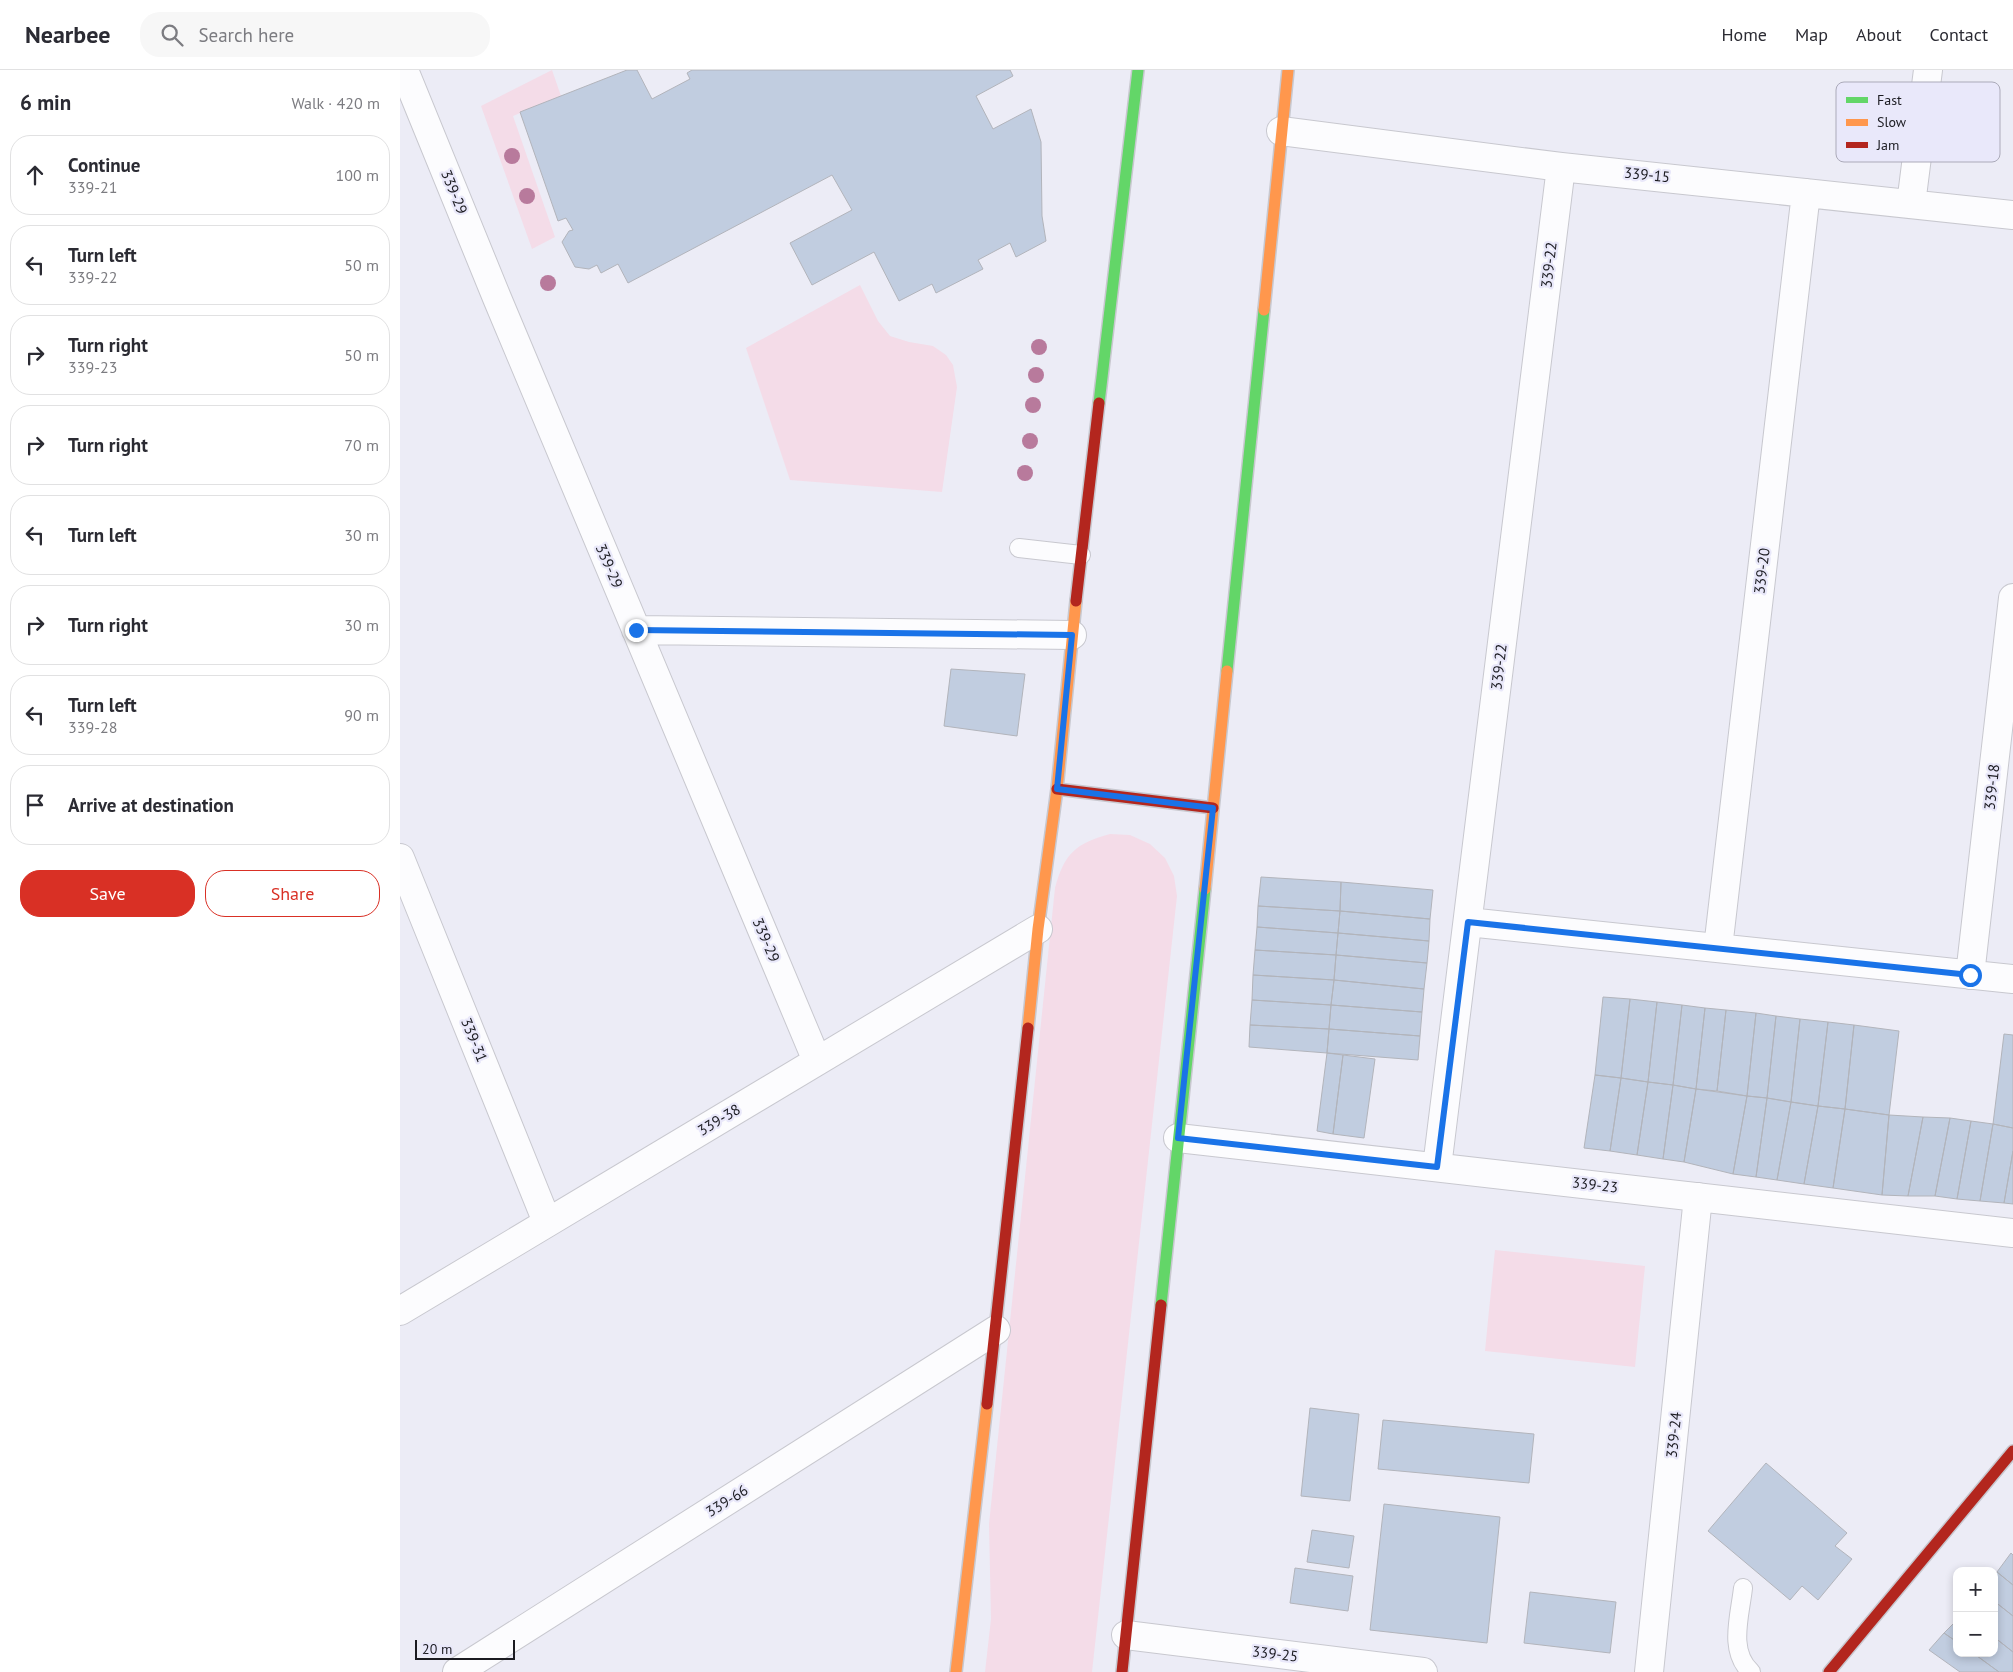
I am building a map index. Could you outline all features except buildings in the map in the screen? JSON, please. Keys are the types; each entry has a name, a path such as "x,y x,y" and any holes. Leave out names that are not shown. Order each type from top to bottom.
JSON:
{"main road":[{"path":"956,1672 996,1330 1038,929 1057,789 1081,554 1138,70"},
{"path":"1122,1672 1288,70"},
{"path":"1057,789 1213,808"},
{"path":"1831,1672 2013,1451"}],"street":[{"name":"339-29","path":"404,70 497,298 817,1061"},
{"name":"339-15","path":"1281,131 1561,167 2013,215"},
{"path":"1911,204 1916,162"},
{"name":"339-22","path":"1437,1167 1561,167"},
{"name":"339-20","path":"1718,948 1806,193"},
{"name":"339-18","path":"1970,975 2013,598"},
{"path":"636,630 1072,635"},
{"name":"339-31","path":"400,858 547,1222"},
{"path":"1468,922 2013,980"},
{"name":"339-38","path":"400,1310 1038,929"},
{"name":"339-23","path":"1178,1138 2013,1233"},
{"name":"339-24","path":"1650,1672 1698,1197"},
{"name":"339-66","path":"457,1672 996,1330"},
{"name":"339-25","path":"1126,1635 1424,1672"}],"lane":[{"path":"1019,548 1081,554"},
{"path":"1743,1588 1736,1645 1743,1664 1751,1672"}],"shaded area":[{"path":"552,70 561,96 513,116 555,237 532,249 481,106"},
{"path":"860,285 878,321 890,336 909,342 933,346 946,355 953,365 957,387 942,492 790,480 746,348"},
{"path":"1110,834 1130,835 1150,844 1165,858 1174,876 1177,896 1092,1672 985,1672 991,1619 989,1524 1055,888 1067,858 1073,852 1088,841"},
{"path":"1495,1250 1645,1266 1635,1367 1485,1351"}],"traffic: fast":[{"path":"1099,403 1138,70"},
{"path":"1227,671 1264,310"},
{"path":"1161,1305 1205,889"}],"traffic: slow":[{"path":"1264,310 1288,70"},
{"path":"1028,1028 1038,929 1057,789 1076,601"},
{"path":"1205,889 1227,671"},
{"path":"956,1672 987,1404"}],"traffic: jam":[{"path":"1076,601 1099,403"},
{"path":"1057,789 1213,808"},
{"path":"987,1404 1028,1028"},
{"path":"1122,1672 1161,1305"},
{"path":"1829,1672 2013,1451"}],"route":[{"path":"636,630 1072,635 1057,789 1213,808 1178,1138 1437,1167 1468,922 1970,975"}]}
